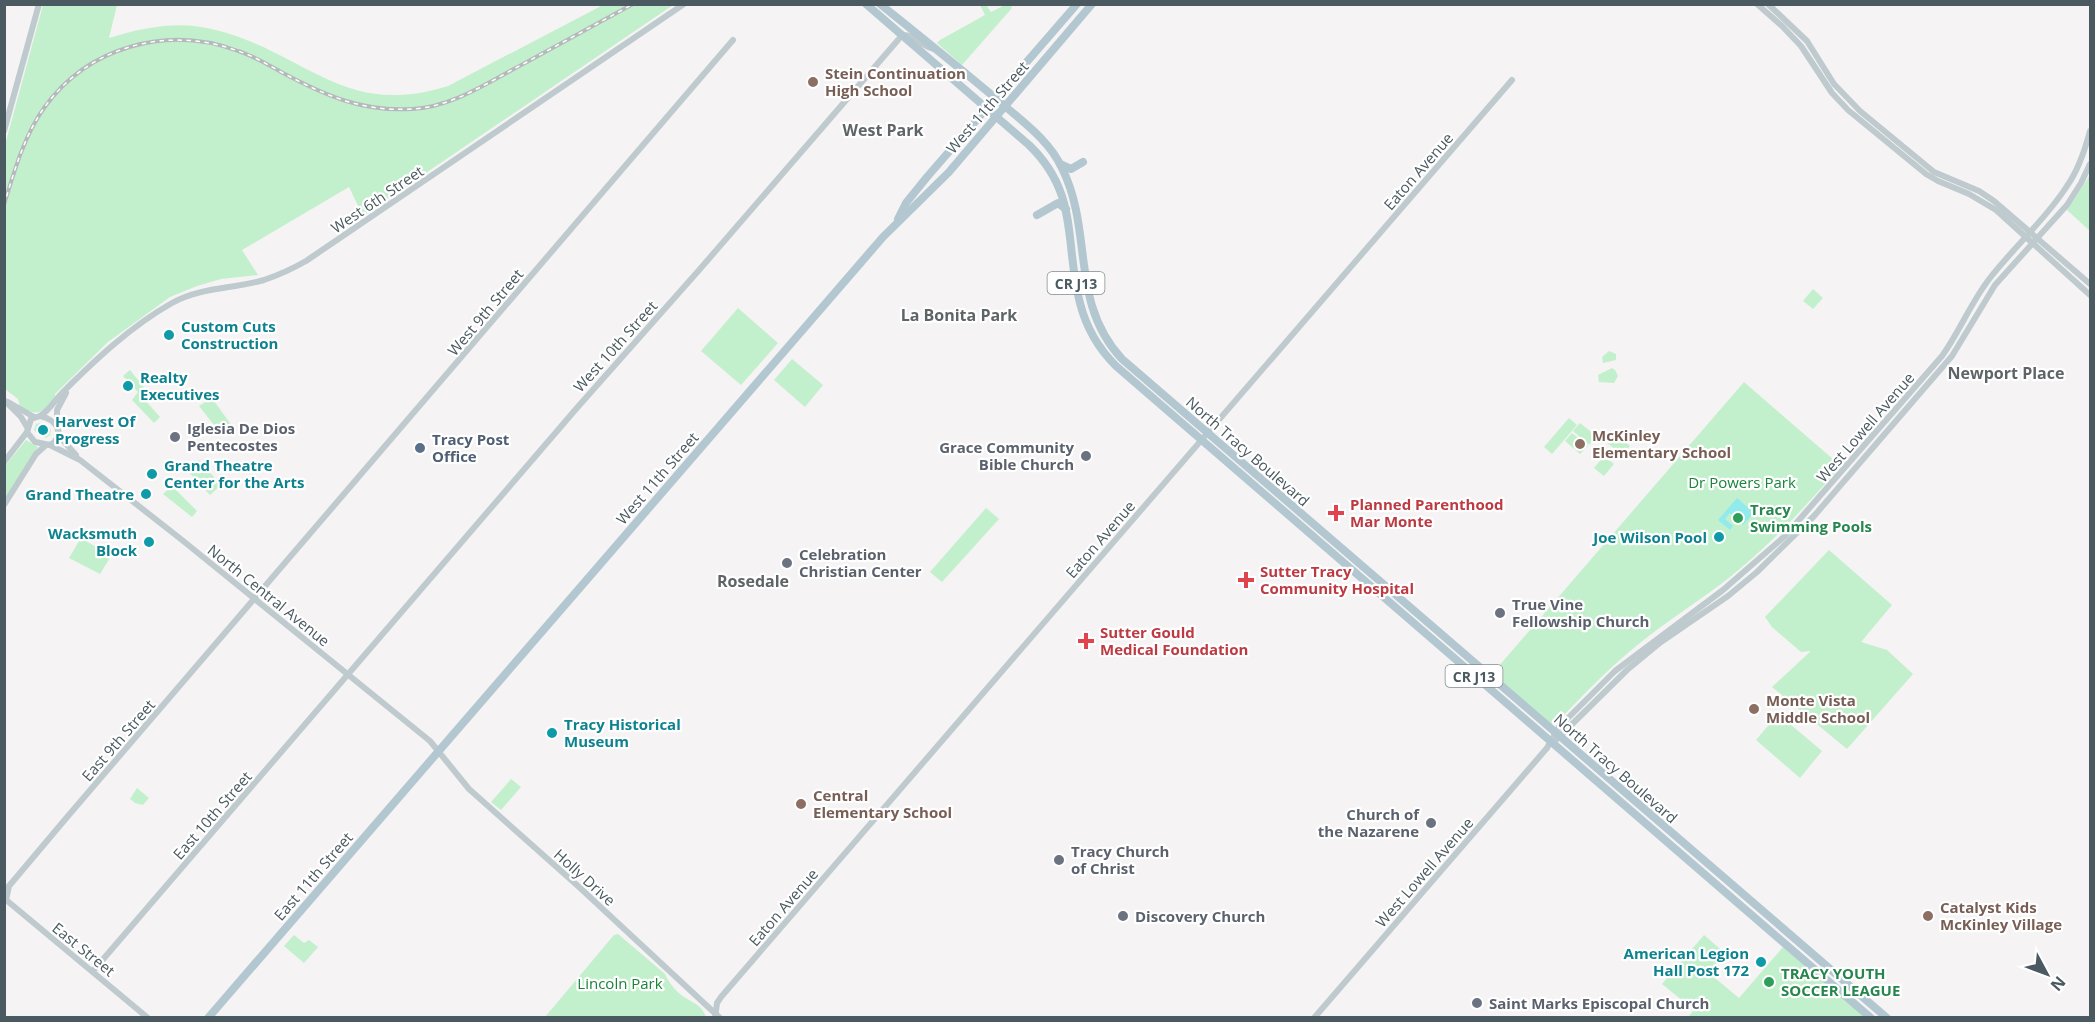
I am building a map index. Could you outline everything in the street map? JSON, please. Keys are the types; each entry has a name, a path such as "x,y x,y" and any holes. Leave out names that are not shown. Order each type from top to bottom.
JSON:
{"main road":[{"name":"North Tracy Boulevard","path":"866,4 1029,145 1046,164 1057,183 1066,209 1078,293 1085,319 1106,355 1122,372 1204,437 1558,735 1887,1017"},
{"name":"North Tracy Boulevard","path":"880,4 937,49 1041,138 1060,164 1077,209 1087,292 1094,317 1122,359 1204,437 1551,742 1871,1017"},
{"name":"West 11th Street","path":"438,751 896,222 906,203 920,185 1077,4"},
{"name":"West 11th Street","path":"896,222 913,210 944,177 1092,4"},
{"path":"1060,164 1071,169 1083,162"},
{"path":"1037,215 1054,204 1059,204 1066,209"},
{"name":"East 11th Street","path":"208,1017 438,751"}],"street":[{"path":"4,131 39,4"},
{"name":"West 6th Street","path":"37,417 104,353 129,332 169,305 204,290 263,280 287,272 306,261 684,4"},
{"path":"1757,4 1801,46 1832,93 1848,110 1919,169 1938,181 1984,202 2028,234 2038,237 2091,284"},
{"path":"1768,4 1807,41 1834,84 1860,111 1934,171 1986,196 2028,234 2033,244 2091,295"},
{"path":"902,35 908,35 926,47 937,49"},
{"name":"West 10th Street","path":"349,674 902,35"},
{"name":"West 9th Street","path":"254,599 734,40"},
{"name":"Eaton Avenue","path":"717,1016 717,1003 721,997 1512,80"},
{"name":"West Lowell Avenue","path":"1558,735 1577,708 1615,670 1753,566 1809,511 1942,356 1955,338 1976,298 2068,185 2091,131"},
{"name":"West Lowell Avenue","path":"1314,1017 1558,735 1641,658 1728,596 1791,541 1952,356 1995,285 2067,205 2091,164"},
{"name":"West 6th Street","path":"57,426 57,410 72,384"},
{"path":"4,505 36,454 54,443 59,435 57,426 51,419 37,417 4,400 21,417 33,441 48,445"},
{"path":"4,462 27,430 31,419 37,417"},
{"name":"North Central Avenue","path":"59,435 80,460 349,674 430,741 438,751"},
{"name":"North Central Avenue","path":"48,445 80,460"},
{"name":"East 9th Street","path":"5,900 9,886 254,599"},
{"name":"East 10th Street","path":"93,971 349,674"},
{"name":"Holly Drive","path":"438,751 469,789 578,886 717,1016"},
{"name":"East Street","path":"5,900 148,1017"}],"green space":[{"path":"43,5 117,5 109,38 162,26 203,27 248,40 352,89 380,94 412,94 448,86 603,5 673,5 364,215 349,187 242,250 258,275 221,279 170,297 108,342 55,394 47,407 40,412 32,412 20,407 18,399 5,389 5,145"},
{"path":"980,5 986,5 991,12 1005,5 1010,5 1012,8 962,65 937,43 985,15"},
{"path":"2090,175 2090,231 2067,210"},
{"path":"1813,289 1823,298 1813,309 1803,301"},
{"path":"738,308 778,343 741,385 701,351"},
{"path":"1609,351 1616,354 1616,360 1603,363 1602,357"},
{"path":"792,359 823,385 805,407 774,380"},
{"path":"1612,368 1618,376 1614,383 1599,382 1598,375"},
{"path":"130,370 149,394 144,399 160,417 154,423 132,400 138,392 123,376"},
{"name":"Dr Powers Park","path":"1744,382 1834,460 1837,466 1836,472 1755,556 1720,585 1637,645 1578,700 1556,724 1551,724 1492,674"},
{"path":"212,398 232,426 221,434 199,406"},
{"path":"1569,418 1577,425 1552,454 1544,447"},
{"path":"1580,423 1596,436 1589,445 1573,431"},
{"path":"36,424 48,427 51,430 50,435 46,438 38,434 34,430"},
{"path":"1613,432 1630,446 1622,455 1605,441"},
{"path":"1572,433 1588,446 1580,454 1565,441"},
{"path":"26,440 38,447 5,501 5,466"},
{"path":"1604,456 1614,464 1604,476 1594,468"},
{"path":"199,460 221,485 210,495 187,470"},
{"path":"172,486 197,511 192,517 163,494"},
{"path":"986,508 999,519 942,582 930,572"},
{"path":"81,538 111,556 100,574 69,558"},
{"path":"1829,550 1892,605 1861,642 1887,650 1913,674 1847,749 1772,687 1811,651 1801,652 1772,627 1765,617"},
{"path":"1778,714 1822,751 1800,778 1756,740"},
{"path":"511,779 521,787 501,810 491,802"},
{"path":"137,788 149,798 143,805 130,799"},
{"name":"Lincoln Park","path":"618,934 665,974 675,989 699,1007 706,1017 545,1017 614,935"},
{"path":"294,935 304,943 309,940 318,947 304,963 284,946"},
{"path":"1704,935 1726,954 1709,973 1739,998 1783,947 1865,1017 1688,1017 1694,1010 1662,984"}],"water":[{"path":"1737,498 1754,513 1743,525 1730,513 1725,519 1733,526 1730,530 1718,520"}],"railway":[{"path":"4,205 25,142 44,108 62,87 83,69 131,46 157,41 184,40 211,43 250,55 314,89 345,101 377,108 412,109 442,104 471,92 633,4"}],"place":[{"name":"Stein Continuation High School","path":"813,82"},
{"name":"Custom Cuts Construction","path":"169,335"},
{"name":"Realty Executives","path":"128,386"},
{"name":"Harvest Of Progress","path":"43,430"},
{"name":"Iglesia De Dios Pentecostes","path":"175,437"},
{"name":"McKinley Elementary School","path":"1580,444"},
{"name":"Tracy Post Office","path":"420,448"},
{"name":"Grace Community Bible Church","path":"1086,456"},
{"name":"Grand Theatre Center for the Arts","path":"152,474"},
{"name":"Grand Theatre","path":"146,494"},
{"name":"Planned Parenthood Mar Monte","path":"1336,513"},
{"name":"Tracy Swimming Pools","path":"1738,518"},
{"name":"Joe Wilson Pool","path":"1719,537"},
{"name":"Wacksmuth Block","path":"149,542"},
{"name":"Celebration Christian Center","path":"787,563"},
{"name":"Sutter Tracy Community Hospital","path":"1246,580"},
{"name":"True Vine Fellowship Church","path":"1500,613"},
{"name":"Sutter Gould Medical Foundation","path":"1086,641"},
{"name":"Monte Vista Middle School","path":"1754,709"},
{"name":"Tracy Historical Museum","path":"552,733"},
{"name":"Central Elementary School","path":"801,804"},
{"name":"Church of the Nazarene","path":"1431,823"},
{"name":"Tracy Church of Christ","path":"1059,860"},
{"name":"Discovery Church","path":"1123,916"},
{"name":"Catalyst Kids McKinley Village","path":"1928,916"},
{"name":"American Legion Hall Post 172","path":"1761,962"},
{"name":"TRACY YOUTH SOCCER LEAGUE","path":"1769,982"},
{"name":"Saint Marks Episcopal Church","path":"1477,1003"}],"district":[{"name":"West Park","path":"883,130"},
{"name":"La Bonita Park","path":"959,315"},
{"name":"Newport Place","path":"2006,373"},
{"name":"Rosedale","path":"753,581"}]}
